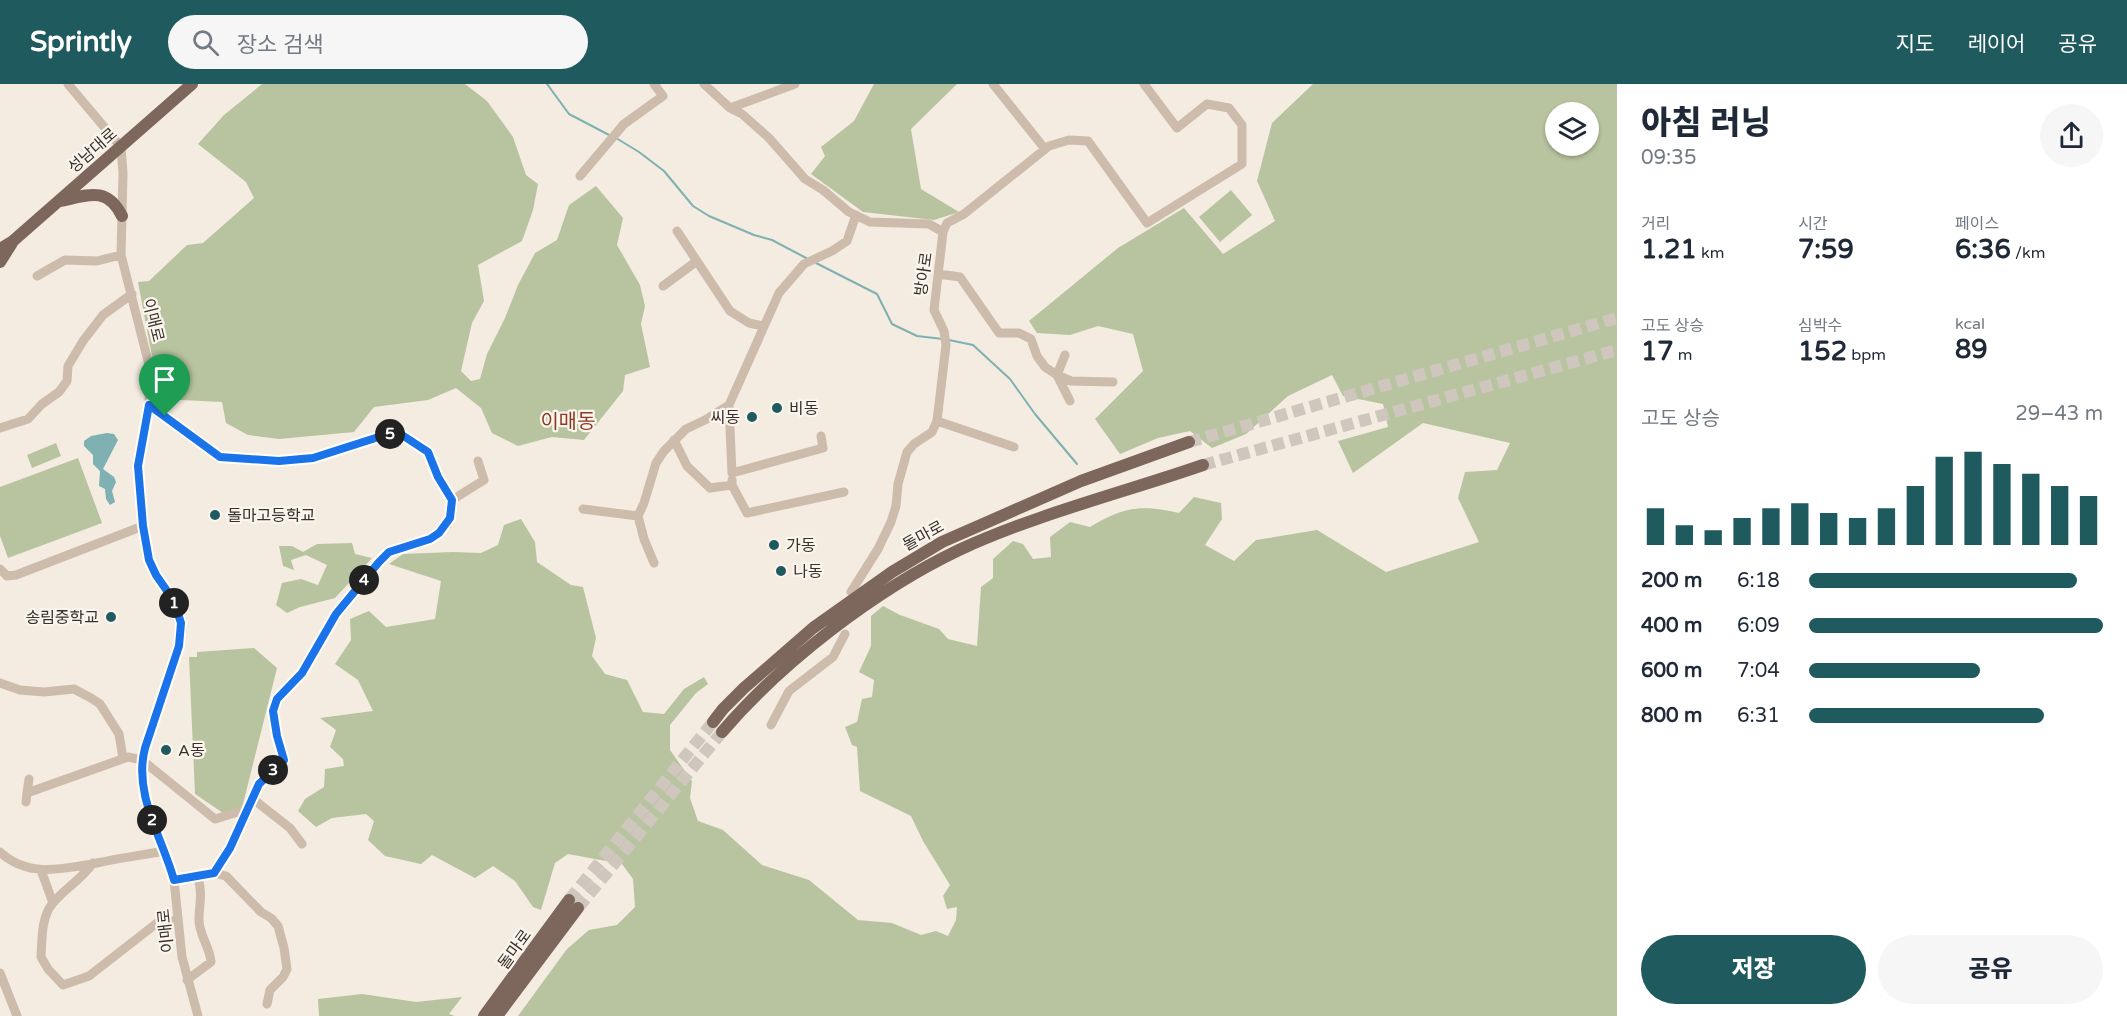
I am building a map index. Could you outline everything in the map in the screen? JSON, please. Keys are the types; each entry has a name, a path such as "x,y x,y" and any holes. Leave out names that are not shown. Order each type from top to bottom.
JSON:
{"main road":[{"name":"성남대로","path":"0,249 13,241 60,201 192,84"},
{"path":"60,201 90,195 106,196 116,204 122,216"},
{"name":"성남대로","path":"0,262 13,241"},
{"name":"돌마로","path":"713,722 744,688 813,628 892,572 951,537 1081,481 1189,442"},
{"name":"돌마로","path":"722,732 740,711 811,647 853,613 959,550 1097,500 1203,465"},
{"name":"돌마로","path":"484,1016 574,904 497,1016"}],"street":[{"path":"68,84 121,147"},
{"path":"580,176 618,130 632,117 663,96 654,84"},
{"name":"방아로","path":"704,84 730,108 741,114 769,138 805,179 856,215 870,222 929,224 943,232 934,309 944,331 946,345 937,421"},
{"path":"730,108 795,84"},
{"path":"993,84 1045,149"},
{"path":"943,232 947,223 964,214 1045,149 1069,140 1088,141 1147,223 1242,164 1242,125 1229,108 1207,104 1178,128 1144,84"},
{"name":"이매로","path":"121,147 123,173 121,255 150,369 149,405 138,466 143,526 149,560 156,575 174,601 182,631 142,760 144,793 174,880 187,980 198,1016"},
{"path":"844,492 747,513 732,485 729,405 779,293 804,264 820,258 847,241 856,215"},
{"path":"677,231 730,310 749,323 763,326"},
{"path":"37,276 65,260 97,261 121,255"},
{"path":"663,286 697,261"},
{"path":"939,274 960,277 999,333 1019,333 1031,339 1037,356 1045,368 1071,381 1113,382"},
{"path":"0,428 28,419 42,404 59,392 67,381 68,366 83,341 103,315 132,294"},
{"path":"1065,355 1057,375 1070,401"},
{"path":"149,405 220,457 279,461 313,458 388,434 402,435 428,452 438,477 452,500 450,518 439,533 430,539 389,552 379,562 336,614 302,673 277,699 273,711 284,760 259,784 230,848 214,873"},
{"path":"654,563 638,516 656,463 686,429 729,405"},
{"path":"854,589 891,522 907,452 914,444 932,432 937,421 1014,447"},
{"path":"732,473 825,453 821,436"},
{"path":"674,440 687,466 710,488 732,485"},
{"path":"452,500 484,480 478,461"},
{"path":"583,509 638,516"},
{"path":"0,569 7,576 15,575 143,526"},
{"path":"771,725 789,691 833,657 843,635"},
{"path":"0,683 20,690 44,692 74,689 91,698 100,704 119,734 123,758"},
{"path":"29,779 27,797 128,757 142,760 215,819 248,809"},
{"path":"253,799 290,828 302,844"},
{"path":"0,852 8,860 21,866 41,870 68,868 165,851"},
{"path":"93,863 77,882 53,903 46,914 40,957 63,985 89,976 158,923 178,921"},
{"path":"41,870 53,903"},
{"path":"174,880 214,873 226,876 278,926 287,969 270,990 267,1004"},
{"path":"187,980 211,962 203,941 199,920 201,895 198,877"},
{"path":"0,973 17,1016"}],"green space":[{"path":"262,84 465,84 487,101 513,137 526,175 538,184 533,210 522,241 478,265 484,301 472,323 461,371 471,381 480,379 487,354 535,253 557,240 569,205 596,186 623,218 617,245 640,285 645,306 641,324 650,367 625,375 623,391 584,440 552,437 518,446 492,433 481,408 456,388 428,400 374,407 354,432 279,439 248,435 226,423 222,402 160,399 138,282 149,281 187,245 203,243 254,198 246,182 198,144 224,115"},
{"path":"874,84 957,84 911,129 921,189 959,212 934,220 863,212 811,174 825,156 821,147 854,121"},
{"path":"1313,84 1617,84 1617,1016 518,1016 567,949 589,930 617,925 635,907 633,879 622,864 568,854 555,863 541,910 533,907 515,881 493,866 475,878 432,855 421,864 385,856 368,840 374,821 366,814 332,818 316,827 298,811 305,799 324,787 325,769 344,766 343,759 330,747 336,730 320,718 373,711 358,680 335,664 351,640 350,619 369,611 386,627 435,619 441,581 389,564 403,554 481,553 498,545 504,525 521,519 535,542 537,562 571,585 583,587 596,638 592,656 605,674 627,680 643,712 664,714 684,689 704,677 708,684 696,693 670,725 670,750 692,781 690,798 698,821 723,830 762,865 809,880 858,920 892,923 921,935 936,931 948,936 956,920 957,907 947,909 943,896 950,885 923,841 911,816 860,791 857,747 852,745 845,727 857,722 862,699 872,697 874,680 859,672 871,646 871,616 883,606 900,615 939,629 948,639 977,646 981,587 993,578 993,559 1013,541 1023,544 1033,559 1051,557 1050,537 1070,522 1090,527 1122,511 1143,508 1179,513 1194,497 1221,503 1222,519 1205,545 1234,561 1256,540 1317,530 1386,572 1479,542 1458,498 1465,472 1497,470 1510,443 1423,423 1353,473 1338,441 1388,427 1383,404 1343,396 1332,375 1288,396 1246,434 1212,448 1190,431 1158,438 1120,454 1095,419 1143,371 1133,334 1098,326 1070,335 1037,333 1029,321 1118,248 1184,208 1223,254 1275,221 1257,181 1272,123"},
{"path":"1231,190 1252,215 1220,242 1199,217"},
{"path":"56,443 61,456 32,468 27,455"},
{"path":"78,458 102,523 8,558 0,536 0,487"},
{"path":"352,543 355,554 372,558 335,598 300,607 287,613 276,605 282,583 301,579 318,585 327,565 306,555 291,560 294,570 283,566 279,546 292,546 303,552 317,544"},
{"path":"254,648 277,668 242,808 223,813 195,794 189,657 197,657 197,652"},
{"path":"362,994 416,1002 462,997 449,1014 455,1016 319,1016 318,999"}],"water":[{"path":"114,434 118,440 103,469 114,477 116,482 112,491 115,502 110,505 106,499 105,489 99,486 100,471 93,464 93,455 84,446 84,441 91,436"}],"waterway":[{"path":"547,84 569,114 611,136"},
{"path":"616,138 664,171 693,206 709,216 772,240 808,259"},
{"path":"816,263 877,294 892,324 917,336 943,339"},
{"path":"949,340 973,345 1010,379 1035,414 1077,464"}],"tunnel":[{"path":"1189,442 1617,318"},
{"path":"1203,465 1617,350"},
{"path":"569,900 713,722"},
{"path":"578,908 722,732"}],"place":[{"name":"비동","path":"777,408"},
{"name":"씨동","path":"752,417"},
{"name":"돌마고등학교","path":"215,515"},
{"name":"가동","path":"774,545"},
{"name":"나동","path":"781,571"},
{"name":"송림중학교","path":"111,617"},
{"name":"A동","path":"166,750"}],"district":[{"name":"이매동","path":"568,421"}],"route":[{"path":"149,405 165,416 220,457 279,461 313,458 388,434 402,435 428,452 438,477 452,500 452,513 447,525 439,533 430,539 389,552 379,562 336,614 302,673 277,699 273,711 284,760 259,784 230,848 214,873 174,880 150,813 142,778 145,748 182,631 174,601 156,575 149,560 143,526 138,466 149,405"}]}
